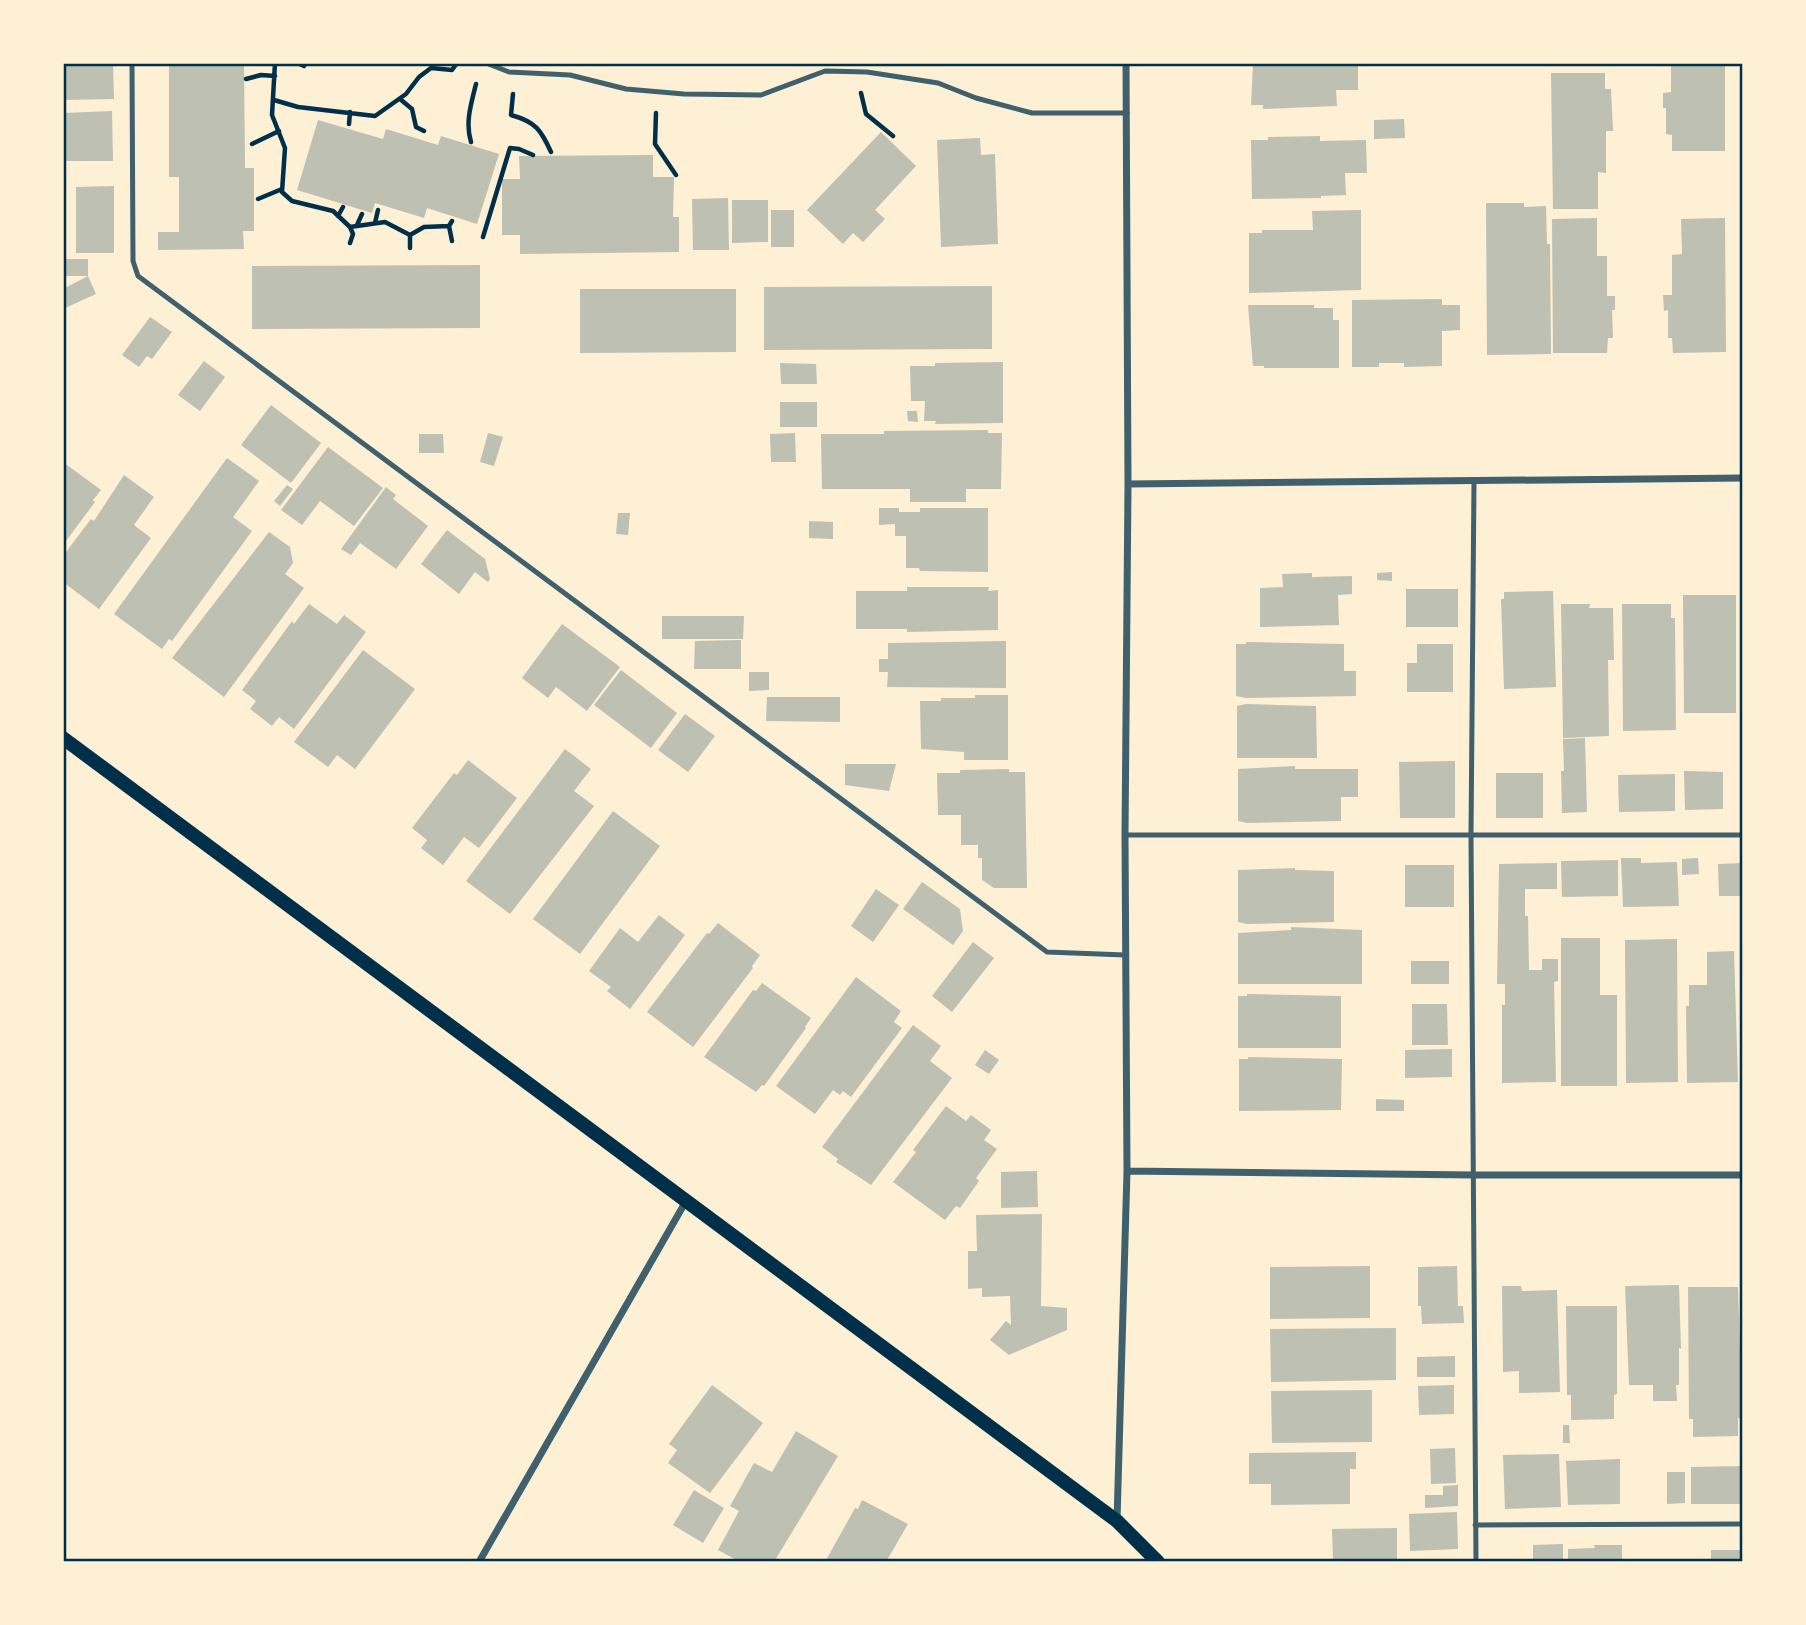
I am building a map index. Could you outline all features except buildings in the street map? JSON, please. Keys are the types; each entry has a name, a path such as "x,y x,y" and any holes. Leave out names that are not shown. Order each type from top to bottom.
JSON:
{"main road":[{"path":"63,738 1117,1521 1158,1562"}],"street":[{"path":"1117,1521 1126,1171 1126,63"},
{"path":"1128,484 1743,478"},
{"path":"1126,1171 1743,1175"},
{"path":"480,1562 686,1200"}],"lane":[{"path":"132,63 133,261 138,276 1047,952 1125,955"},
{"path":"486,63 509,72 570,75 626,89 761,95 825,72 857,72 938,83 976,98 1032,113 1127,113"},
{"path":"822,63 825,72"},
{"path":"1474,479 1471,836 1476,1562"},
{"path":"1125,835 1743,835"},
{"path":"1475,1525 1743,1524"}],"path":[{"path":"275,63 272,114 285,148 282,192 292,201 333,211 350,227 353,234 350,243"},
{"path":"297,63 304,66"},
{"path":"274,100 298,107 375,116 400,99 419,77 431,68 452,70 457,63"},
{"path":"857,72 866,114 893,136"},
{"path":"246,79 261,75 275,76"},
{"path":"533,75 513,91 511,115 528,119 542,132 551,152"},
{"path":"471,142 467,132 468,114 478,76"},
{"path":"656,91 655,144 676,175"},
{"path":"400,99 412,109 416,127 424,131"},
{"path":"349,124 350,113"},
{"path":"252,144 278,131"},
{"path":"483,237 510,148 533,155"},
{"path":"258,199 282,189"},
{"path":"338,216 344,207"},
{"path":"375,223 378,210"},
{"path":"357,226 362,214"},
{"path":"350,227 385,222 410,235"},
{"path":"410,235 424,228 451,223 452,241"},
{"path":"410,235 410,248"}]}
